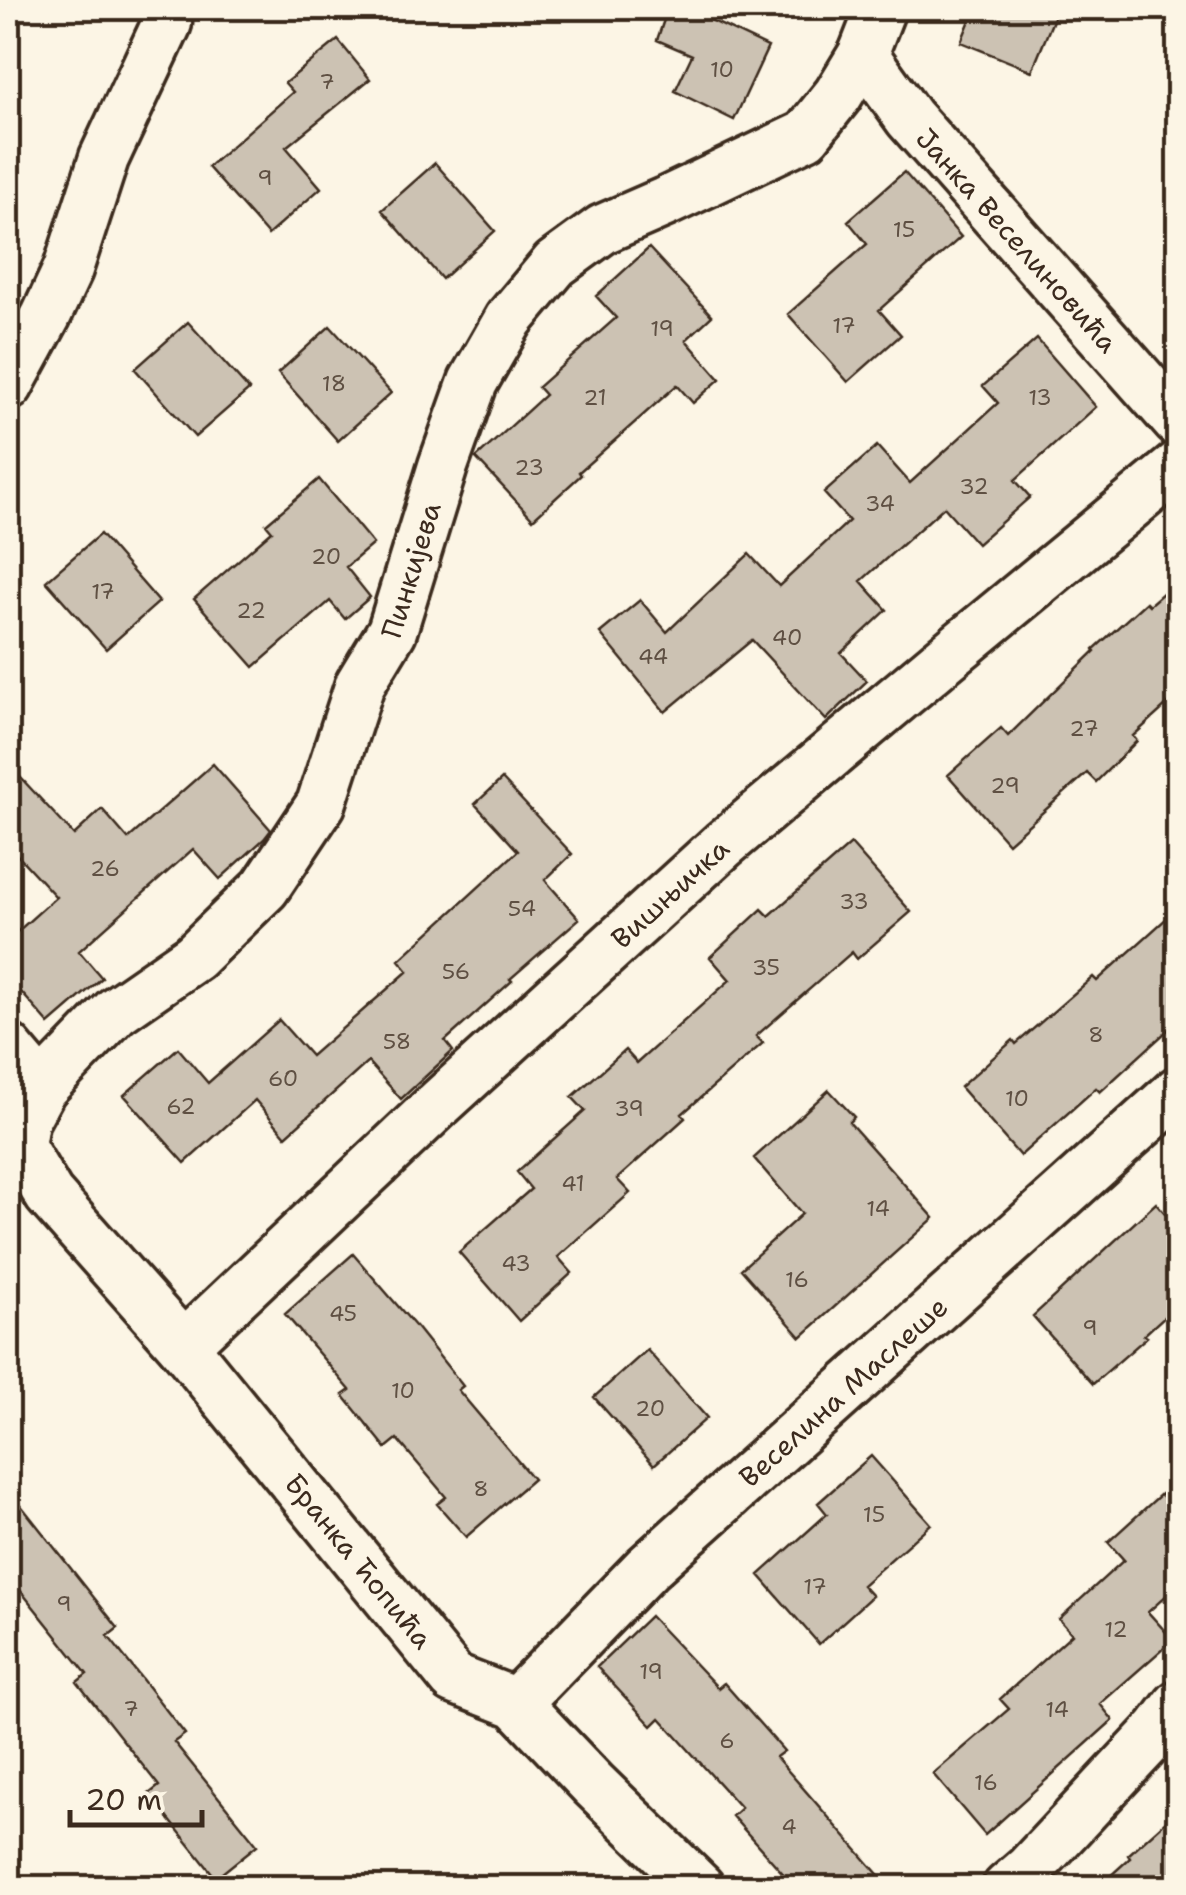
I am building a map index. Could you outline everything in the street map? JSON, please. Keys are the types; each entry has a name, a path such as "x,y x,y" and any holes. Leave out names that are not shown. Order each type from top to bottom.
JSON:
{"street":[{"path":"8,386 68,268 104,158 167,22 166,8"},
{"name":"Пинкијева","path":"49,1195 14,1149 24,1120 42,1088 116,1011 194,957 265,888 322,804 360,684 392,631 473,382 510,319 555,264 603,229 806,135 838,95 863,54 881,8"},
{"name":"Јанка Веселиновића","path":"863,54 910,118 1178,422"},
{"name":"Вишњичка","path":"184,1346 442,1101 724,844 1178,466"},
{"path":"8,1048 42,1088"},
{"name":"Веселина Маслеше","path":"516,1702 647,1568 1178,1091"},
{"name":"Бранка Ћопића","path":"49,1195 184,1346 454,1679 516,1702 700,1888"},
{"path":"1008,1888 1178,1705"}],"building":[{"path":"668,8 708,8 704,17 768,47 734,120 675,91 692,55 657,40"},
{"path":"975,8 1058,8 1032,71 961,42"},
{"path":"338,40 370,79 286,147 321,188 268,235 208,167 293,92 285,83"},
{"path":"435,163 495,231 442,279 382,210"},
{"path":"904,172 961,237 879,310 901,335 848,382 788,314 867,244 848,221"},
{"path":"649,248 712,316 686,340 720,379 693,403 677,385 579,472 581,475 533,519 476,458 545,395 538,387 616,318 596,296"},
{"path":"188,322 249,390 195,437 135,369"},
{"path":"330,326 391,393 338,441 278,373"},
{"path":"1037,339 1096,407 1015,480 1030,497 977,544 944,507 861,581 887,610 841,653 867,681 826,720 752,640 665,712 600,633 640,600 667,632 749,554 779,586 849,521 824,493 877,446 910,483 998,403 983,386"},
{"path":"319,479 373,544 346,567 370,597 345,619 330,601 254,667 194,599 272,531 266,524"},
{"path":"100,534 159,602 106,649 46,581"},
{"path":"1178,580 1178,695 1133,736 1137,741 1096,782 1087,773 1008,843 948,775 1001,728 1008,736 1094,649 1146,602 1149,605"},
{"path":"8,764 74,835 102,809 128,839 213,764 271,830 220,879 193,849 79,951 102,978 49,1024 8,977 8,940 56,897 8,845"},
{"path":"502,779 572,854 545,880 579,919 445,1041 453,1051 401,1099 368,1062 286,1136 255,1100 185,1163 124,1095 178,1048 208,1083 279,1020 311,1056 408,971 399,960 518,851 475,804"},
{"path":"851,844 911,912 857,959 852,952 756,1036 763,1043 682,1114 685,1118 617,1179 630,1193 558,1257 572,1273 519,1321 459,1252 531,1189 517,1172 585,1111 572,1097 625,1050 637,1063 730,980 710,957 762,909 769,916"},
{"path":"1178,908 1178,1021 1100,1092 1096,1088 1020,1156 960,1087 1093,977 1097,981"},
{"path":"829,1090 854,1117 849,1122 934,1218 801,1337 741,1269 802,1214 754,1158"},
{"path":"1156,1203 1178,1228 1178,1304 1093,1384 1033,1316"},
{"path":"353,1254 416,1327 463,1386 458,1390 533,1479 466,1537 437,1504 446,1497 397,1439 386,1448 343,1395 350,1390 285,1314"},
{"path":"647,1350 707,1418 654,1465 594,1397"},
{"path":"871,1456 931,1524 862,1585 872,1596 819,1644 759,1575 827,1514 818,1503"},
{"path":"8,1489 118,1628 108,1636 185,1734 174,1742 257,1845 216,1878 149,1794 159,1786 77,1682 87,1674 8,1575"},
{"path":"1161,1494 1178,1514 1178,1585 1148,1612 1173,1640 1100,1704 1113,1720 985,1835 933,1774 1009,1709 1000,1699 1072,1634 1059,1619 1124,1560 1108,1542"},
{"path":"650,1616 718,1688 724,1683 784,1751 776,1757 890,1888 796,1888 732,1816 741,1808 660,1718 652,1726 597,1667"},
{"path":"1178,1810 1178,1888 1097,1888 1130,1858 1128,1855"}]}
